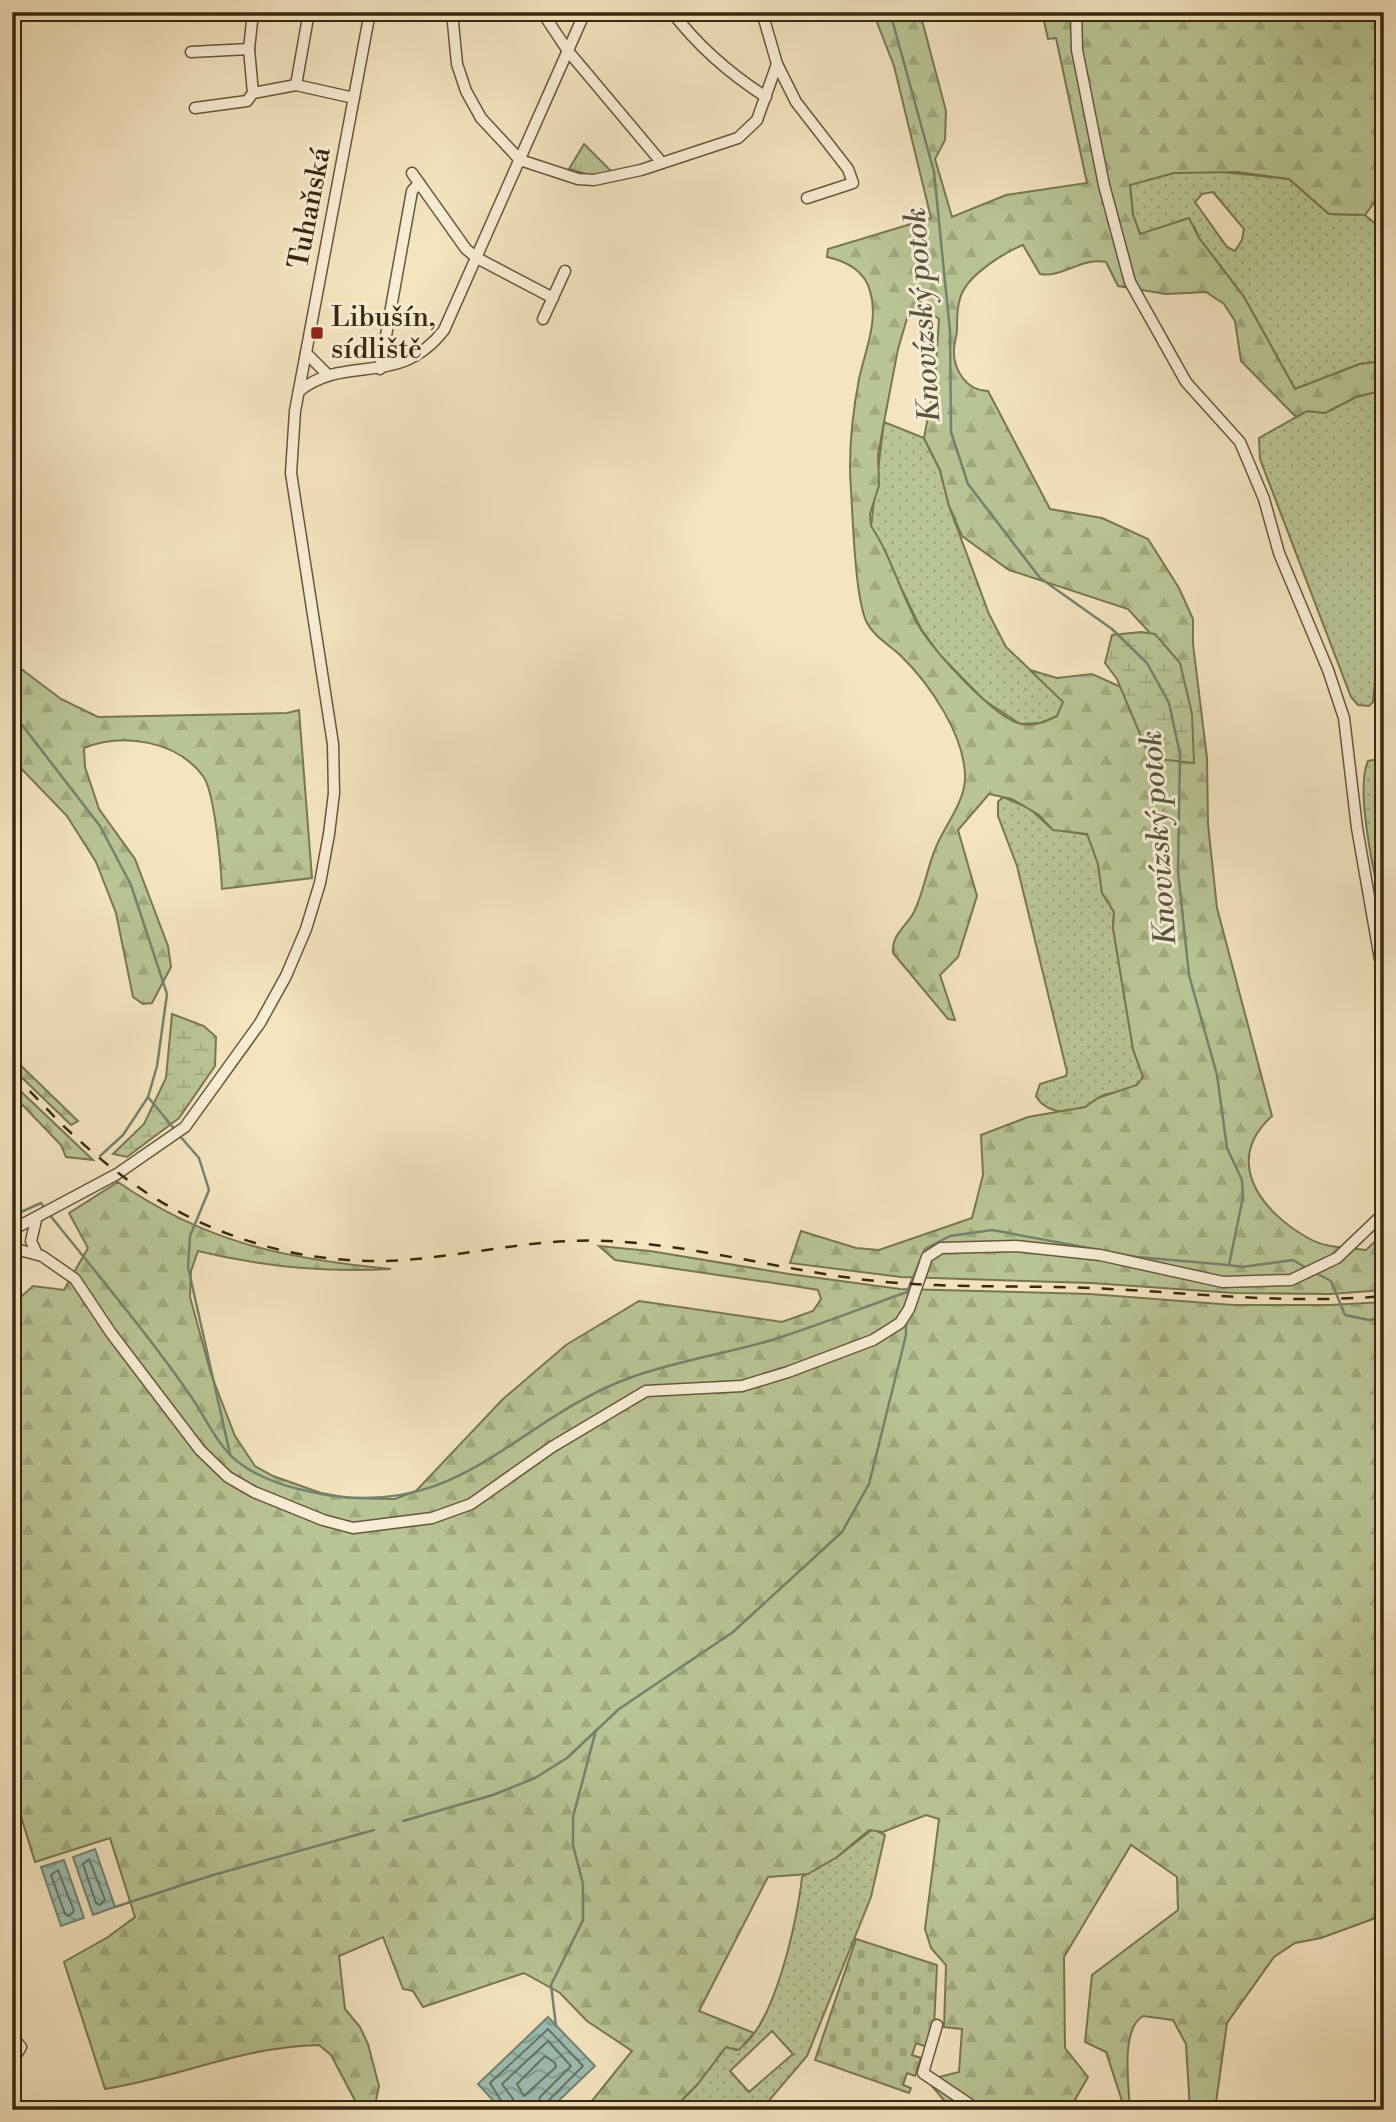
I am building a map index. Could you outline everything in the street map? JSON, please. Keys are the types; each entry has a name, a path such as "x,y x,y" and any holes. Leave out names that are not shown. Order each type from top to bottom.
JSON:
{"street":[{"path":"253,12 249,48 254,93"},
{"path":"296,85 309,12"},
{"name":"Tuhaňská","path":"12,1230 57,1208 147,1155 185,1127 260,1023 280,988 306,929 320,883 334,793 333,744 291,473 295,411 370,12"},
{"path":"452,12 457,64 466,91 481,118 520,160 570,177 594,180 662,163 738,138 757,120 777,64"},
{"path":"542,12 568,51 662,163"},
{"path":"299,391 313,380 327,374 380,369 414,358 435,341 447,323 477,258 585,12"},
{"path":"672,12 693,39 746,85 766,97"},
{"path":"762,12 777,64 796,102 848,169 853,183 807,198"},
{"path":"1076,12 1077,50 1104,185 1130,282 1186,382 1240,442 1264,499 1279,554 1328,670 1344,718 1357,828 1384,982"},
{"path":"191,52 249,48"},
{"path":"195,108 247,101 254,93 296,85 354,98"},
{"path":"412,173 466,249 477,258 553,298"},
{"path":"380,369 412,191 419,183"},
{"path":"543,319 565,271"},
{"path":"306,353 327,374"},
{"path":"12,1248 37,1254 75,1279 111,1333 200,1450 228,1477 265,1497 323,1520 353,1528 432,1518 471,1504 552,1447 646,1391 742,1385 788,1372 873,1340 900,1323 909,1309 927,1257 941,1248 1016,1246 1100,1255 1223,1282 1292,1280 1337,1258 1384,1213"},
{"path":"37,1254 31,1241 39,1218"},
{"path":"937,2025 923,2073 978,2110"},
{"path":"12,2036 21,2048 12,2062"}],"green space":[{"path":"873,12 916,12 923,24 946,111 945,140 935,159 952,217 1006,195 1087,183 1056,38 1048,39 1042,12 1373,12 1384,22 1384,189 1365,215 1329,214 1289,179 1238,172 1174,173 1130,185 1133,215 1140,234 1189,218 1199,238 1244,297 1295,389 1360,364 1384,361 1384,390 1356,397 1325,413 1307,411 1296,417 1241,361 1235,321 1224,304 1206,292 1166,294 1118,286 1106,262 1097,261 1056,273 1040,274 1023,245 990,264 967,284 958,305 954,358 959,372 968,383 988,391 1050,509 1102,518 1148,539 1179,588 1193,619 1193,644 1207,758 1208,824 1217,908 1272,1116 1258,1133 1250,1150 1249,1167 1254,1184 1275,1214 1308,1238 1336,1247 1366,1250 1384,1233 1384,1290 1330,1294 1234,1293 1091,1283 901,1277 790,1263 801,1231 856,1248 879,1250 972,1218 983,1175 981,1135 1028,1117 1085,1107 1098,1098 1137,1085 1143,1077 1133,1049 1113,928 1114,912 1102,893 1098,864 1087,834 1053,830 1039,815 1012,799 989,794 958,830 977,896 958,957 940,975 955,1020 948,1019 893,953 894,941 917,904 933,855 958,805 965,779 959,745 944,711 923,680 869,626 862,609 857,576 850,448 859,379 872,324 872,302 867,284 859,273 848,264 827,257 828,249 931,218 894,66","holes":["929,312 939,319 935,379 924,438 940,470 949,506 962,536 1009,570 1128,609 1150,633 1132,692 1092,674 1057,678 1030,670 1063,702 1057,716 1045,722 1021,724 996,710 966,683 928,639 913,616 885,551 871,526 870,514 879,485 878,455 884,422 898,349 908,315"]},
{"path":"584,144 613,173 593,176 569,169"},
{"path":"1203,170 1289,179 1329,214 1365,215 1384,231 1384,361 1360,364 1295,389 1244,297 1199,238 1194,226 1140,234 1133,215 1130,184 1174,173","holes":["1213,192 1244,229 1242,240 1235,251 1227,247 1195,202 1202,194"]},
{"path":"1384,390 1384,666 1376,669 1373,702 1369,706 1358,705 1351,697 1260,459 1259,438 1307,411 1325,413 1356,397"},
{"path":"884,422 924,438 940,470 949,506 989,614 1006,647 1064,702 1058,716 1040,723 1020,724 984,700 940,655 921,629 871,526"},
{"path":"1141,632 1155,634 1180,663 1192,714 1194,763 1150,758 1117,679 1105,663 1112,635"},
{"path":"12,662 61,699 98,717 287,713 299,710 312,878 222,889 211,797 203,776 192,764 179,755 148,743 115,741 84,748 85,767 99,809 135,859 168,946 171,967 152,1003 143,1004 133,997 116,913 96,862 67,816 12,759"},
{"path":"1384,758 1384,920 1368,839 1364,775 1368,761"},
{"path":"1003,797 1029,808 1051,828 1088,835 1098,864 1102,893 1114,912 1113,928 1133,1049 1143,1077 1131,1088 1102,1096 1076,1111 1053,1110 1046,1107 1036,1096 1040,1084 1066,1076 1067,1072 1017,866 998,816 998,802"},
{"path":"172,1014 204,1026 216,1037 215,1066 179,1118 127,1157 113,1154 144,1124 166,1078"},
{"path":"12,1057 78,1121 71,1125 12,1068"},
{"path":"12,1083 93,1160 66,1157 61,1145 12,1094"},
{"path":"118,1182 183,1220 248,1245 316,1260 391,1269 294,1268 198,1251 191,1271 190,1297 211,1374 235,1436 255,1466 273,1476 321,1493 348,1498 395,1499 416,1491 503,1399 566,1345 639,1301 782,1322 813,1311 821,1299 818,1290 615,1260 599,1246 650,1251 900,1289 1090,1294 1233,1305 1384,1302 1384,1915 1321,1938 1295,1943 1274,1957 1227,2023 1215,2110 1190,2110 1186,2044 1173,2020 1143,2016 1131,2033 1128,2059 1130,2110 1125,2110 1106,2052 1085,2042 1092,1975 1178,1910 1177,1877 1131,1845 1064,1957 1065,2048 1088,2077 1069,2110 952,2110 927,2080 959,2072 962,2029 944,2027 946,1965 931,1948 925,1929 939,1819 926,1815 883,1832 869,1830 837,1857 808,1874 768,1877 699,2011 754,2033 739,2050 726,2047 697,2085 672,2110 587,2107 632,2051 587,2021 560,1993 524,1973 423,2007 413,1991 403,1989 383,1937 339,1956 345,2009 360,2027 368,2044 379,2086 374,2110 360,2110 331,2055 319,2045 238,2056 105,2089 64,1962 108,1937 135,1917 110,1838 35,1862 12,1787 12,1287 22,1296 33,1286 64,1290 88,1248 69,1213"},
{"path":"873,1829 885,1835 871,1897 807,2056 761,2110 672,2110 726,2047 736,2050 750,2039 762,2021 782,1972 802,1877 837,1857","holes":["772,2031 793,2054 749,2092 730,2071"]},
{"path":"856,1939 937,1965 934,2026 927,2047 916,2043 912,2055 921,2058 915,2076 907,2073 903,2085 911,2088 909,2093 815,2060"}],"water":[{"path":"95,1849 115,1907 93,1915 73,1857"},
{"path":"64,1860 84,1918 61,1926 41,1867"},
{"path":"548,2017 595,2066 549,2110 502,2110 478,2084"}],"waterway":[{"name":"Knovízský potok","path":"890,12 934,172 950,331 951,432 968,484 1040,578 1112,629 1147,663 1169,703 1180,754 1178,871 1189,975 1217,1075 1227,1148 1242,1180 1243,1197 1229,1265 1242,1267 1293,1260 1308,1269"},
{"path":"12,712 100,826 131,885 167,994 157,1066 148,1097 175,1130"},
{"path":"100,1156 123,1135 148,1097"},
{"path":"179,1135 199,1158 209,1190 190,1236 188,1267 230,1454"},
{"path":"12,1216 41,1203 45,1209"},
{"path":"49,1214 158,1351 218,1440 238,1462 267,1479 288,1486 321,1494 370,1498 413,1493 450,1480 484,1462 551,1418 629,1378 772,1340 907,1292 925,1249 950,1236 992,1230 1137,1257 1228,1265"},
{"name":"Knovízský potok","path":"1314,1272 1331,1281 1345,1315 1369,1320 1384,1318"},
{"path":"403,1821 493,1795 535,1778 567,1758 619,1709 733,1632 842,1532 869,1484 906,1335 906,1320"},
{"path":"556,2026 551,1985 583,1920 583,1884 573,1845 573,1817 596,1730"},
{"path":"115,1907 213,1875 374,1830"}],"railway":[{"path":"12,1075 89,1150 154,1197 177,1211 226,1233 268,1247 302,1254 336,1259 387,1261 553,1242 609,1241 670,1247 851,1278 910,1284 1089,1288 1310,1299 1384,1296"}],"place":[{"name":"Libušín, sídliště","path":"317,333"}]}
